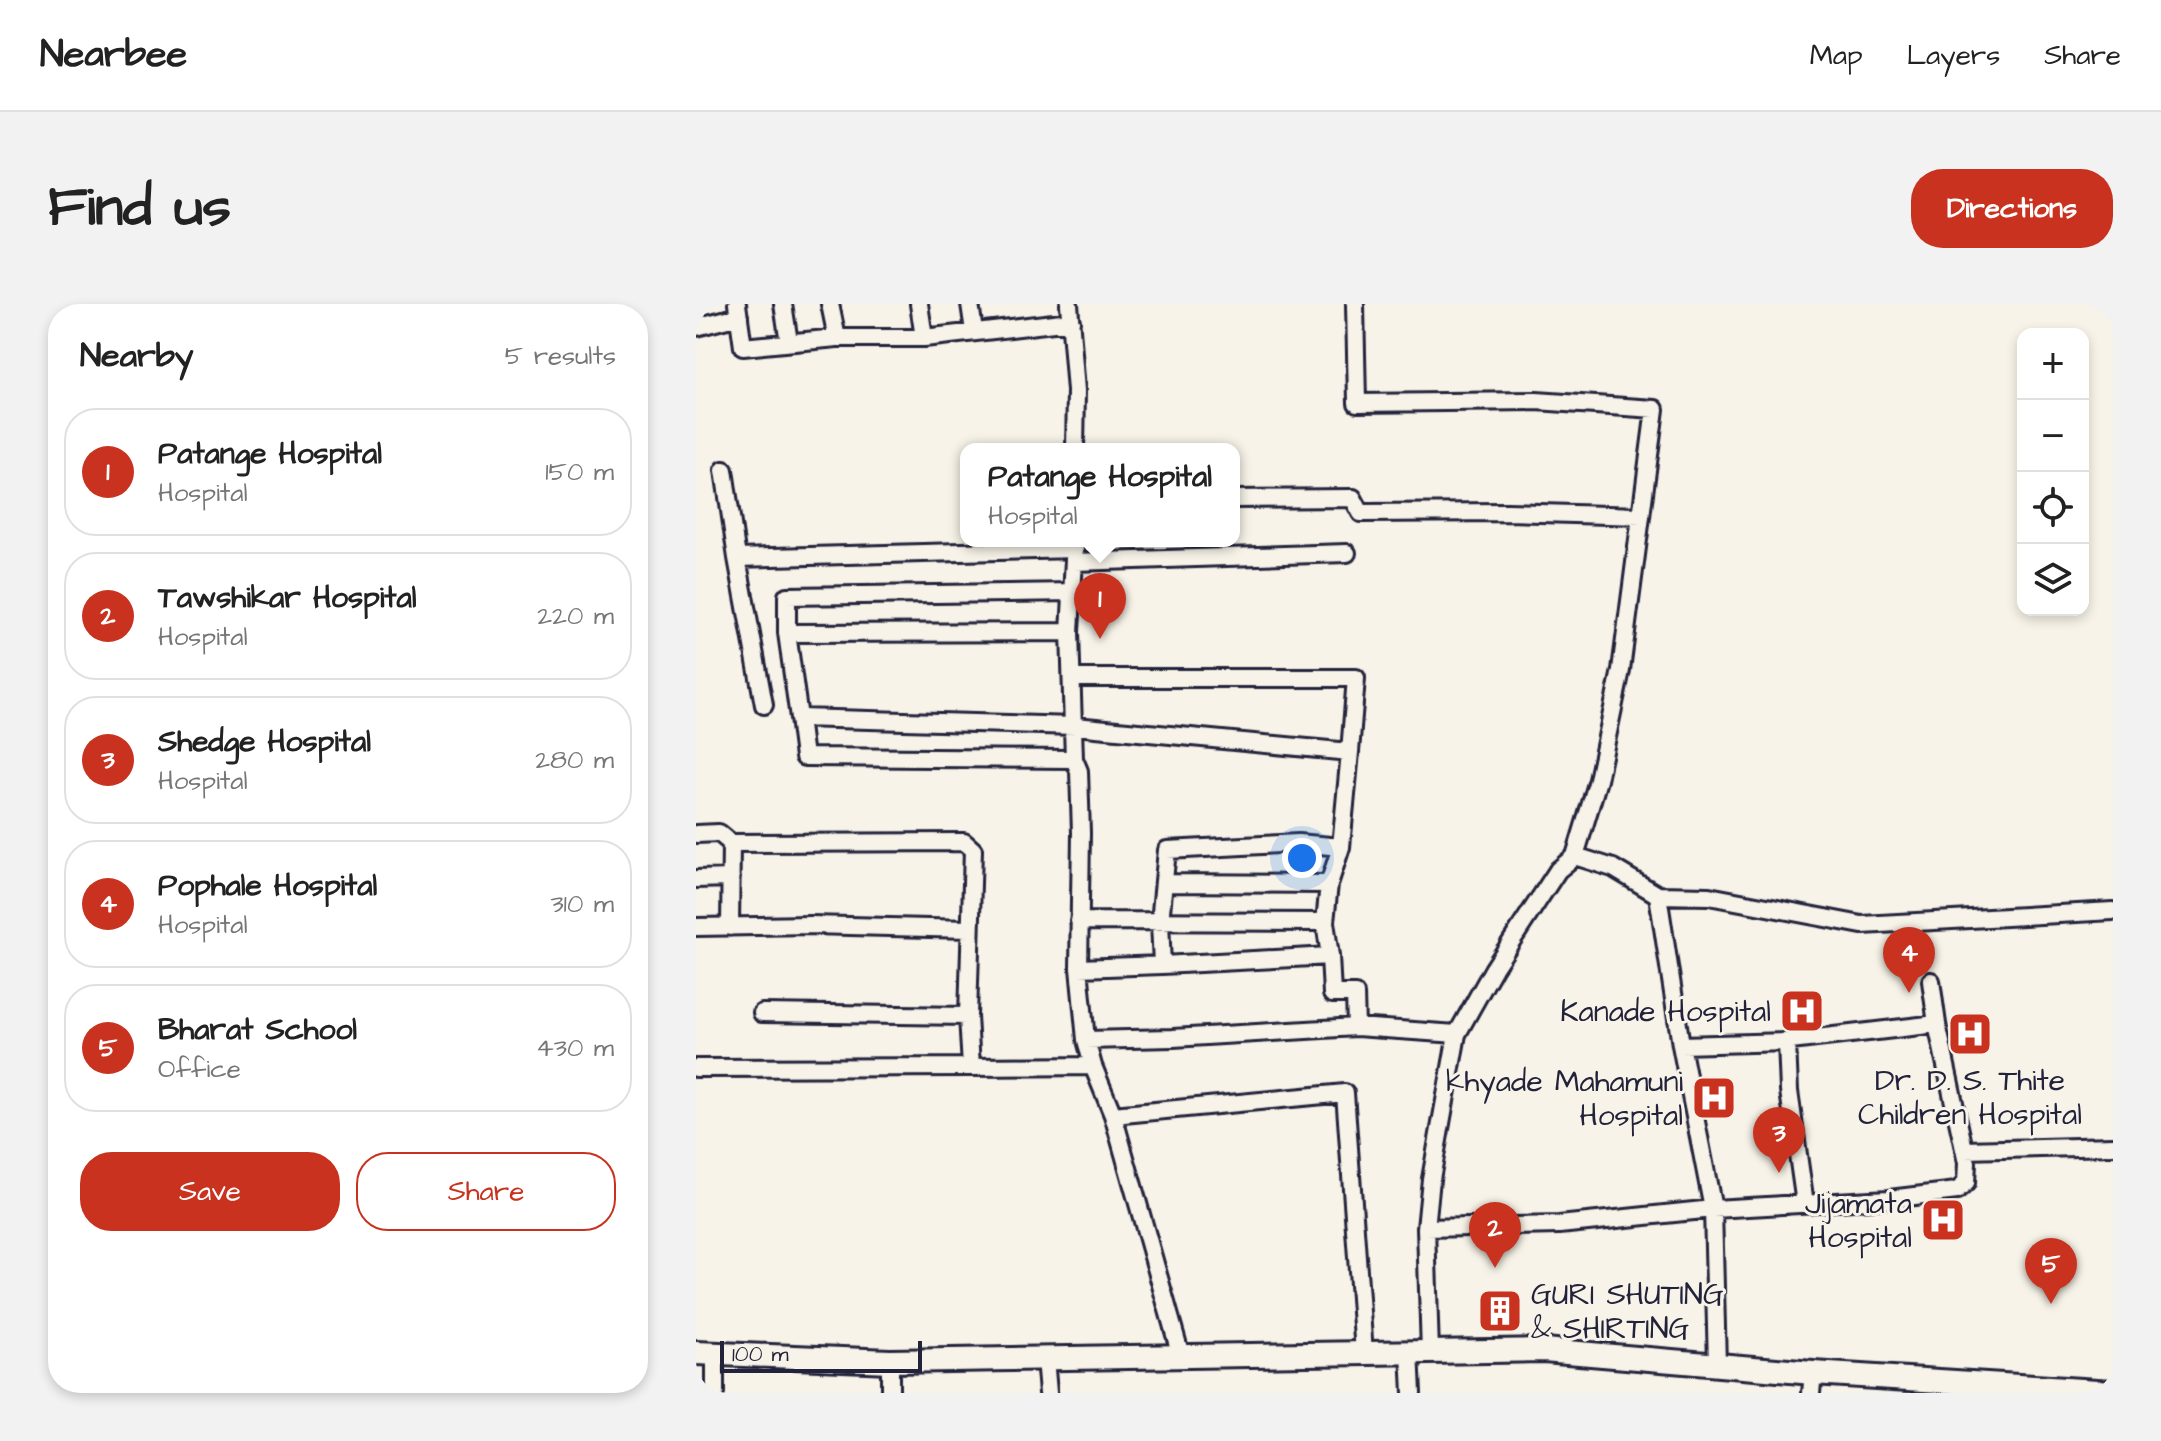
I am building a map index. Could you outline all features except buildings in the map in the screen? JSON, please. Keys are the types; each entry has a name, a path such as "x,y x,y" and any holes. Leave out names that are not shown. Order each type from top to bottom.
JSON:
{"main road":[{"path":"705,1353 890,1361 1544,1350 1717,1365 1812,1383 2113,1392"}],"street":[{"path":"783,304 789,342"},
{"path":"830,304 837,338"},
{"path":"919,304 924,338"},
{"path":"970,304 974,331"},
{"path":"1069,304 1076,391 1075,443"},
{"path":"1355,304 1357,403 1536,401 1655,409 1621,670 1598,780 1575,856 1558,870 1494,968 1457,1034 1431,1179 1420,1352 1412,1393"},
{"path":"696,326 738,310 743,347 837,338 924,338 1071,321"},
{"path":"724,470 764,705"},
{"path":"1240,499 1353,498 1361,513 1507,512 1641,516"},
{"path":"737,558 1075,551 1347,553"},
{"path":"1075,551 1070,632 1074,759 1079,771 1079,968 1086,1040 1113,1115 1181,1356"},
{"path":"1074,592 787,596 787,633 804,757 1074,759"},
{"path":"787,633 1070,632"},
{"path":"1072,678 1356,678 1341,847 1329,884 1325,922 1332,994 1355,994 1356,1027"},
{"path":"799,718 1075,726 1350,752"},
{"path":"696,834 719,833 731,843 964,842 973,850 968,1016 971,1067"},
{"path":"730,927 731,843"},
{"path":"1162,965 1160,922 1167,850 1298,843 1341,847"},
{"path":"1575,856 1613,868 1658,895 1709,896 1862,925 2113,911"},
{"path":"696,879 731,878"},
{"path":"1166,883 1329,884"},
{"path":"1658,895 1681,1045 1713,1209 1717,1365"},
{"path":"1079,921 1325,922"},
{"path":"696,927 810,925 969,929"},
{"path":"1079,968 1330,956"},
{"path":"1426,1228 1559,1225 1713,1209 1957,1191 1966,1183 1967,1163 1937,1024 1931,981"},
{"path":"762,1013 968,1016"},
{"path":"1681,1045 1782,1042 1937,1024"},
{"path":"1086,1040 1356,1027 1457,1034"},
{"path":"1782,1042 1787,1042 1789,1091 1805,1204"},
{"path":"696,1068 1093,1066"},
{"path":"1113,1115 1345,1093 1364,1353"},
{"path":"1964,1150 2113,1146"},
{"path":"705,1353 715,1393"},
{"path":"1045,1358 1048,1393"},
{"path":"890,1361 890,1393"}],"place":[{"name":"Patange Hospital","path":"1100,639"},
{"name":"Pophale Hospital","path":"1909,993"},
{"name":"Kanade Hospital","path":"1802,1011"},
{"name":"Dr. D. S. Thite Children Hospital","path":"1970,1034"},
{"name":"khyade Mahamuni Hospital","path":"1714,1098"},
{"name":"Shedge Hospital","path":"1779,1173"},
{"name":"Jijamata Hospital","path":"1943,1220"},
{"name":"Tawshikar Hospital","path":"1495,1268"},
{"name":"Bharat School","path":"2051,1304"},
{"name":"GURI SHUTING & SHIRTING","path":"1500,1311"}]}
